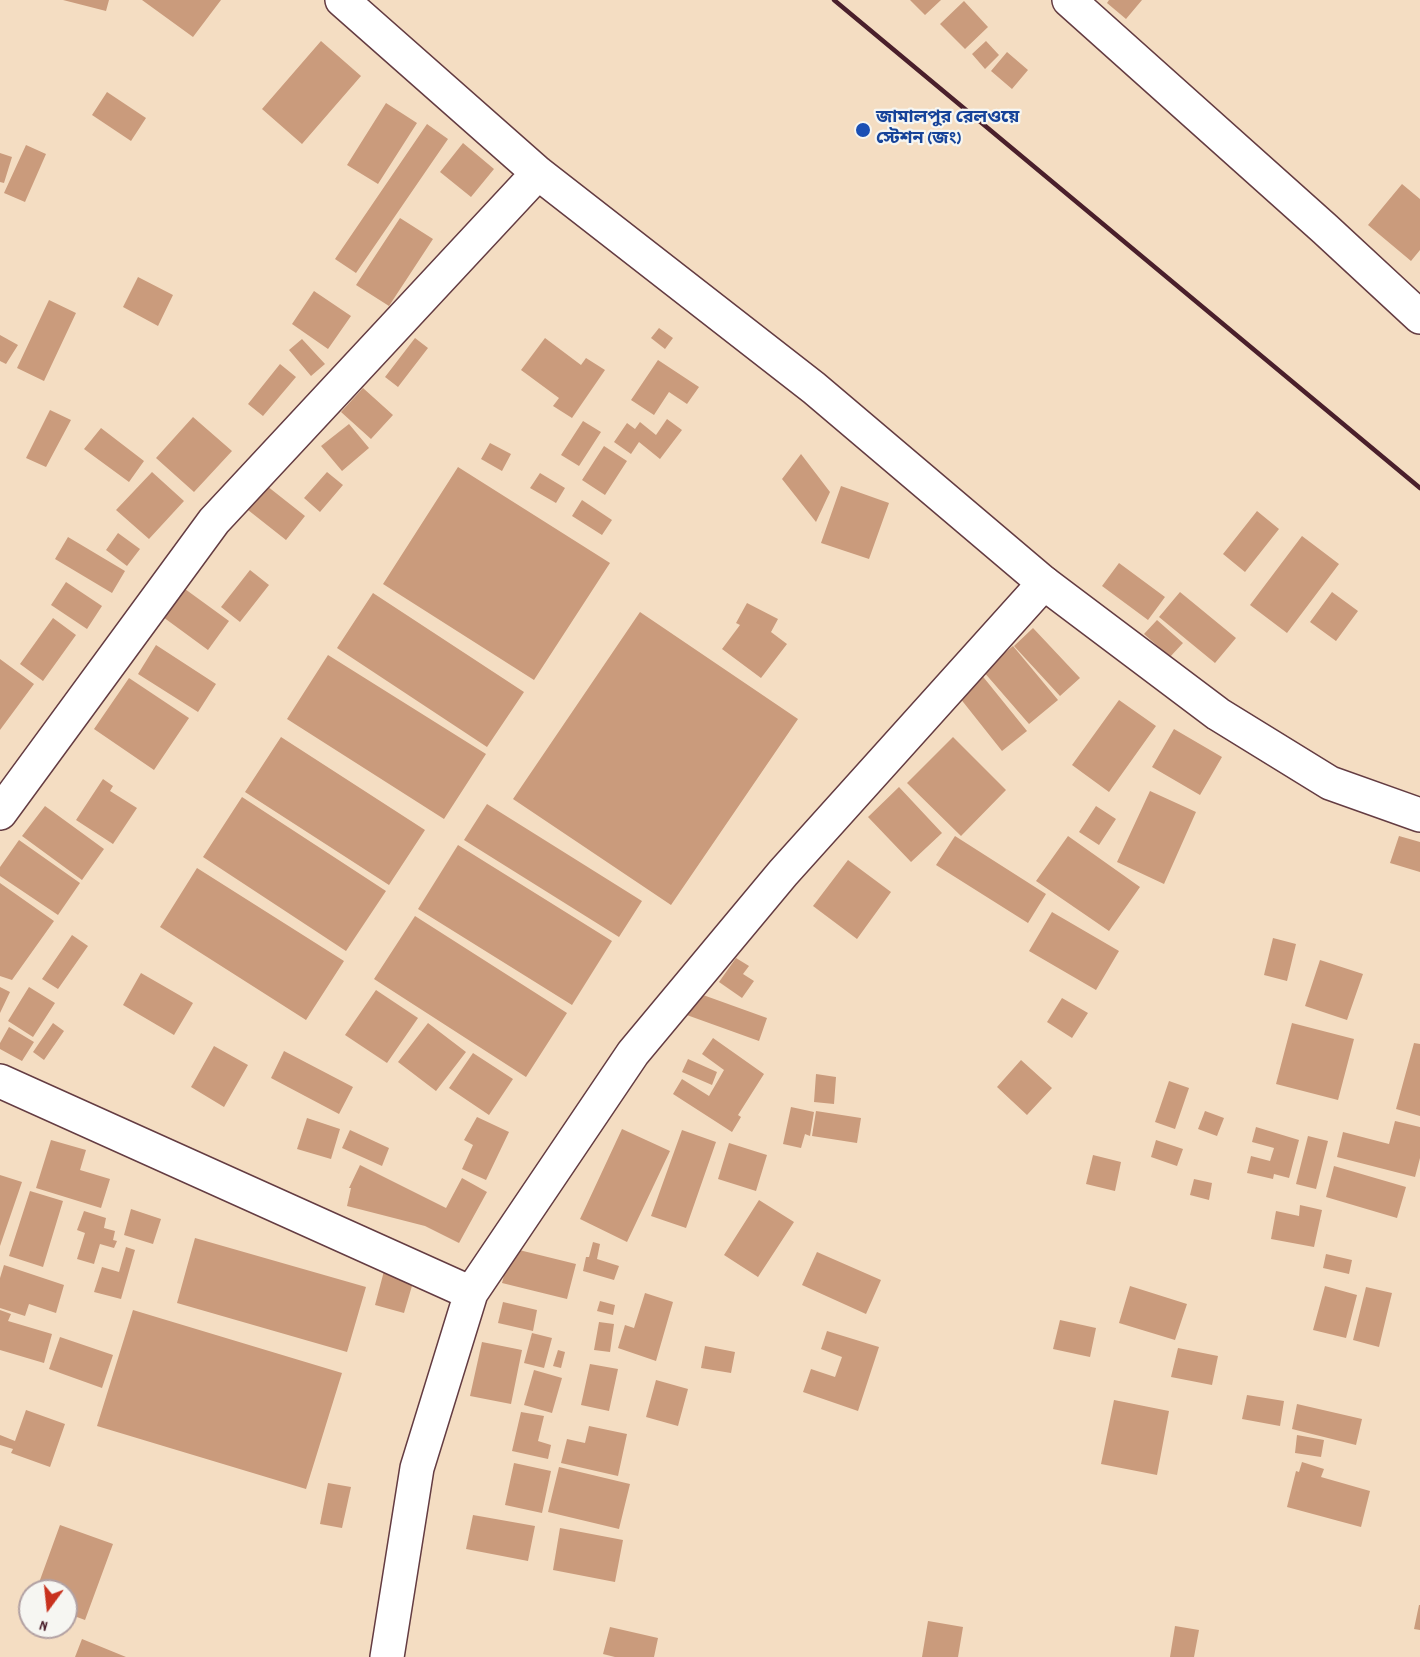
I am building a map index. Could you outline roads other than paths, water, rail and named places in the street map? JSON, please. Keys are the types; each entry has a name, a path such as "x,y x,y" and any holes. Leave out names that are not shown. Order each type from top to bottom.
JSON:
{"street":[{"path":"342,0 538,172 814,388 1044,583 1218,714 1330,783 1420,815"},
{"path":"1069,0 1420,317"},
{"path":"0,813 214,521 538,172"},
{"path":"387,1657 417,1468 471,1293 633,1053 783,873 1044,583"},
{"path":"0,1081 471,1293"}],"railway":[{"path":"834,0 1420,488"}],"place":[{"name":"জামালপুর রেলওয়ে স্টেশন (জং)","path":"863,130"}]}
